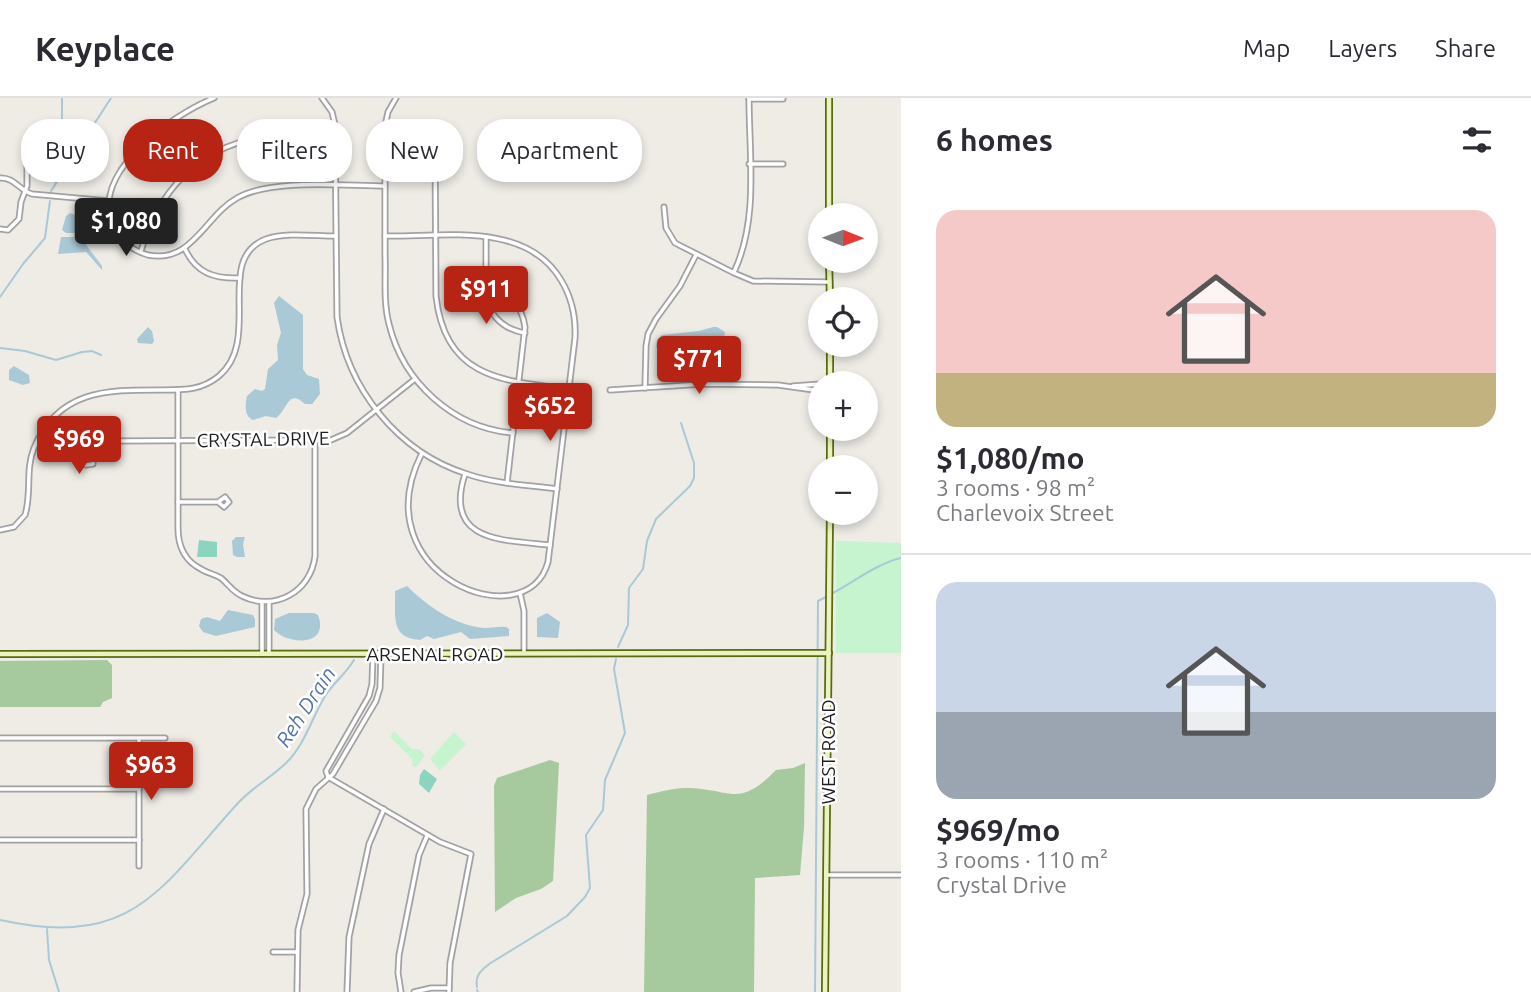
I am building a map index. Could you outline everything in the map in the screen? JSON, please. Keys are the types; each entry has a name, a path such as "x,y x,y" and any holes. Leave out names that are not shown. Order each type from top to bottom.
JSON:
{"street":[{"path":"196,98 199,104"},
{"path":"214,98 171,121 141,147 114,183 109,201 111,220 127,244 141,252 165,256 185,248 196,240 221,209 245,194 276,186 385,186"},
{"path":"323,98 334,119"},
{"path":"387,119 396,98"},
{"path":"734,273 742,255 750,216 749,98 783,99"},
{"path":"829,98 829,203"},
{"path":"141,252 151,222 166,195 188,171 211,155 237,143"},
{"path":"749,164 783,164"},
{"path":"0,178 11,179 25,192 39,195 109,201"},
{"path":"0,229 8,230 18,221 27,182"},
{"path":"335,182 335,305 341,339 354,374 376,410 397,433 422,453 465,474 507,483 557,489"},
{"path":"385,182 386,299 388,321 398,349 415,379 438,402 464,419 513,433"},
{"path":"436,182 436,300 439,318 448,337 461,355 478,369 501,380 569,389"},
{"path":"664,207 669,235 678,246 734,273 760,281 830,282"},
{"path":"0,530 14,527 24,517 27,507 27,476 32,453 46,427 61,411 76,401 100,392 193,389 206,384 221,374 232,360 239,339 240,278 246,256 252,248 266,239 284,236 335,236"},
{"path":"385,236 486,237 511,241 530,249 550,265 563,283 575,317 575,338 548,562 543,575 533,587 520,593 488,595 465,589 438,572 422,553 410,527 407,503 412,476 422,453"},
{"path":"486,237 487,302 496,319 510,329 525,333"},
{"path":"185,248 191,260 203,272 218,278 240,278"},
{"path":"645,388 648,334 680,286 696,255"},
{"path":"830,273 830,287"},
{"path":"486,287 501,291 515,302 524,318 525,333 507,483"},
{"name":"CRYSTAL DRIVE","path":"94,449 113,441 331,440 342,436 415,379"},
{"path":"610,390 678,384 808,385"},
{"path":"791,386 808,390"},
{"path":"178,390 178,537 183,552 190,561 218,576 238,594 269,602 284,598 308,579 314,566 315,440"},
{"path":"94,449 93,464 86,466 84,459 94,449"},
{"path":"465,474 460,490 460,502 464,516 472,528 492,538 550,545"},
{"path":"178,502 218,502"},
{"name":"WEST ROAD","path":"825,992 830,525"},
{"path":"520,593 524,611 524,653"},
{"path":"262,602 262,654"},
{"path":"269,602 269,654"},
{"name":"ARSENAL ROAD","path":"0,654 829,653"},
{"path":"328,777 327,771 371,690 373,654"},
{"path":"297,992 298,925 307,894 308,839 305,813 312,795 333,774 379,695 381,654"},
{"path":"361,712 368,716"},
{"path":"0,738 165,738"},
{"path":"139,738 139,866"},
{"path":"343,743 349,747"},
{"path":"328,777 427,836 448,847 471,854 450,963 449,990 430,988 414,992"},
{"path":"0,789 139,789"},
{"path":"347,992 351,929 369,844 384,809"},
{"path":"401,992 399,955 419,855 427,836"},
{"path":"0,839 139,840"},
{"path":"827,875 901,875"},
{"path":"273,952 297,952"}],"green space":[{"path":"199,540 217,542 217,557 197,557"},
{"path":"836,541 901,543 901,653 836,653"},
{"path":"107,660 112,665 112,698 103,702 100,707 0,707 0,661"},
{"path":"394,731 412,749 419,749 425,755 416,767 413,766 412,759 390,737"},
{"path":"454,732 466,744 440,771 430,759"},
{"path":"550,760 559,763 553,881 541,889 516,898 495,912 494,786 497,778"},
{"path":"805,763 800,875 755,878 754,992 644,992 647,795 685,788 742,793 752,790 776,770"},
{"path":"424,769 437,779 429,793 419,784"}],"water":[{"path":"70,213 75,215 79,233 66,233 62,230 66,216"},
{"path":"61,237 80,237 102,266 102,270 86,252 58,254"},
{"path":"279,296 303,315 303,369 307,375 319,379 320,394 312,404 292,399 276,418 266,416 253,420 247,413 247,396 255,389 265,389 268,369 278,360 277,345 281,333 274,303"},
{"path":"148,327 152,331 154,341 152,344 138,343 137,339"},
{"path":"713,327 725,332 723,345 716,352 663,352 656,347 657,340 662,335"},
{"path":"14,366 29,375 30,383 23,385 9,380 9,370"},
{"path":"236,537 245,537 245,557 233,555 232,541"},
{"path":"407,586 423,601 452,619 484,628 506,627 509,629 509,636 470,639 461,632 434,639 427,636 420,640 403,635 396,623 395,591"},
{"path":"228,610 253,615 255,627 216,636 203,632 199,626 201,619 207,617 220,621"},
{"path":"289,613 318,615 318,633 306,640 280,635 274,630 275,619"},
{"path":"547,613 560,622 558,638 537,637 537,618"}],"waterway":[{"path":"62,98 62,119"},
{"path":"51,191 111,98"},
{"path":"0,297 45,238 50,201"},
{"path":"0,348 25,351 56,360 82,352 92,351 101,355"},
{"path":"618,647 628,625 629,588 643,569 647,541 656,519 690,486 694,478 694,463 681,423"},
{"path":"831,594 874,569 901,558"},
{"path":"815,992 818,601 826,597"},
{"path":"477,987 479,974 489,964 567,916 590,888 586,835 603,810 605,780 625,733 614,669 616,659"},
{"name":"Reh Drain","path":"0,920 45,927 82,926 113,919 139,905 163,886 244,797 287,762 299,746 327,693 354,660"},
{"path":"47,929 49,960 59,992"}]}
